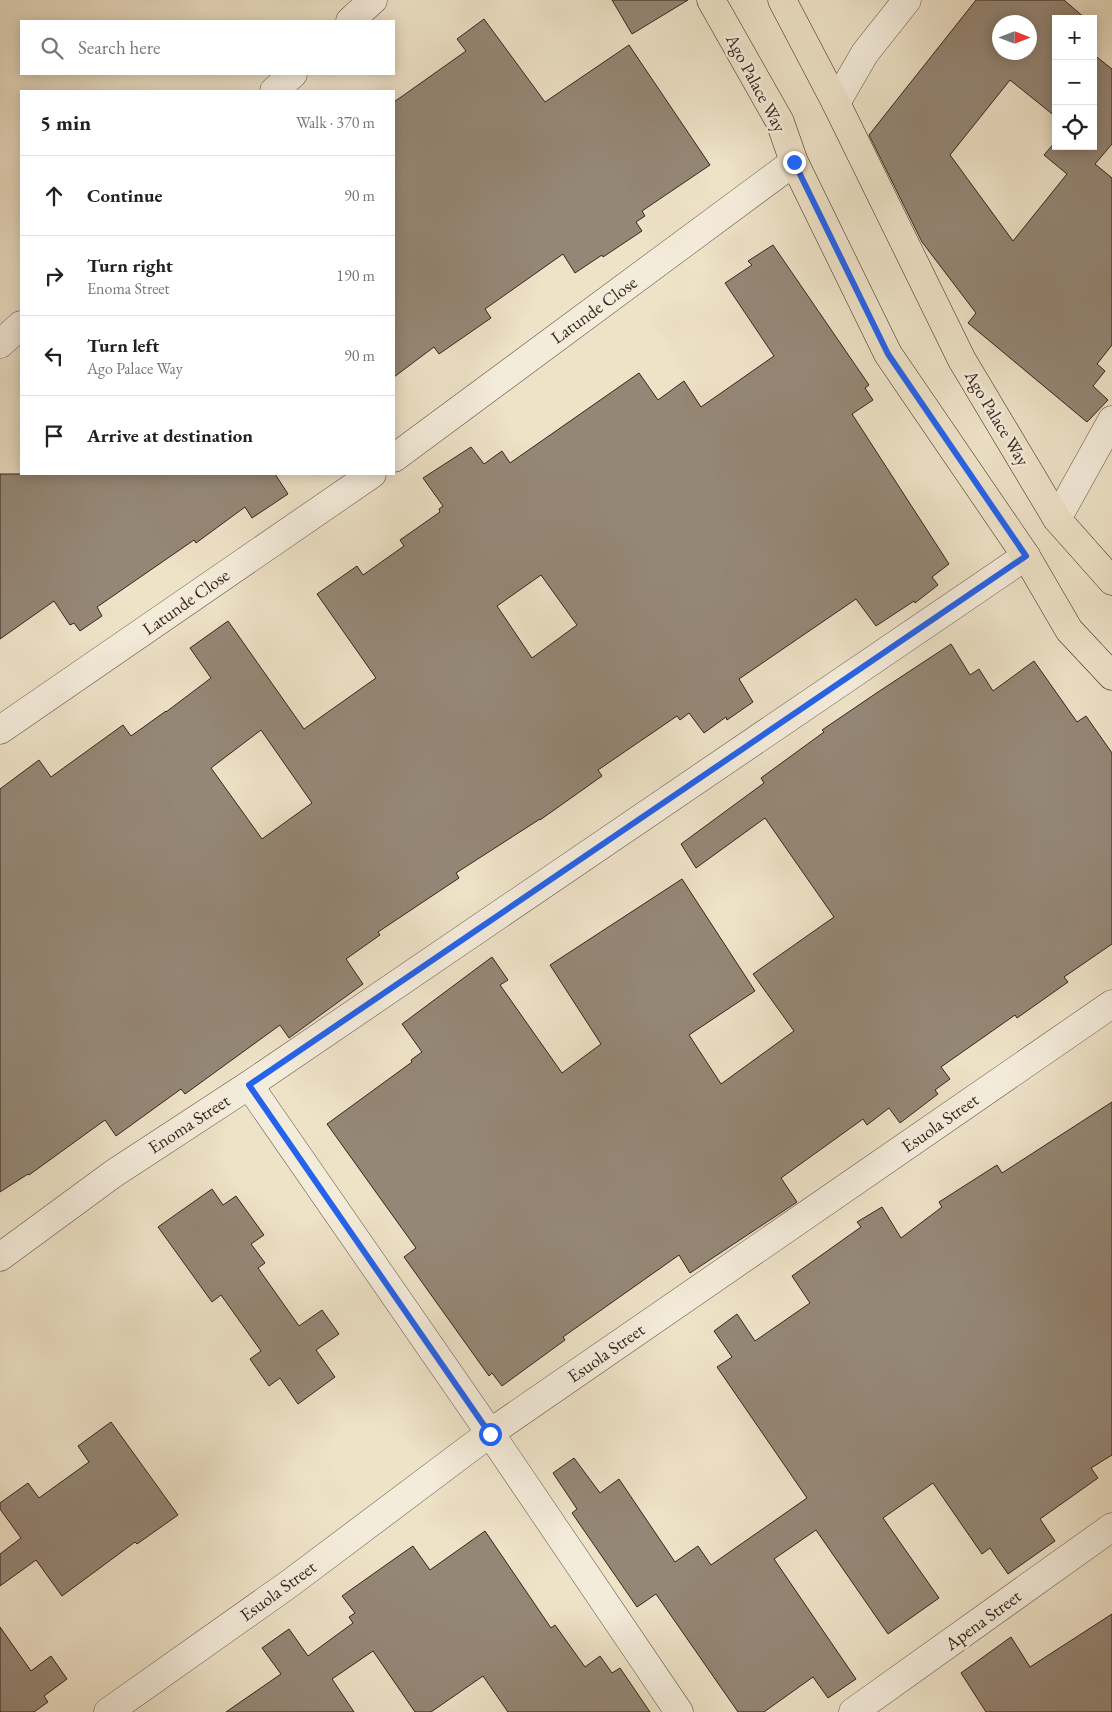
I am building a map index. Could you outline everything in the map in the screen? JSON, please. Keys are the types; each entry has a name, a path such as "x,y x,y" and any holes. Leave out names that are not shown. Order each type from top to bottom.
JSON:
{"main road":[{"name":"Ago Palace Way","path":"711,0 780,122 794,162 888,354 1026,556 1069,630 1112,676"},
{"name":"Ago Palace Way","path":"782,0 836,103 962,360 1057,519 1112,582"}],"street":[{"path":"351,20 373,0"},
{"path":"836,103 865,52 907,0"},
{"path":"275,90 292,75"},
{"name":"Latunde Close","path":"395,457 794,162"},
{"path":"0,344 20,326"},
{"path":"1057,519 1112,420"},
{"name":"Latunde Close","path":"0,730 371,475"},
{"name":"Enoma Street","path":"0,1258 112,1174 249,1085 1026,556"},
{"name":"Esuola Street","path":"108,1712 289,1584 490,1434 1112,1004"},
{"path":"249,1085 679,1712"},
{"name":"Apena Street","path":"852,1712 1112,1526"}],"building":[{"path":"612,0 688,0 632,34"},
{"path":"976,0 1064,0 1081,15 1052,15 1052,114 1010,80 950,155 1013,241 1067,174 1044,155 1052,146 1052,150 1097,150 1097,57 1112,69 1112,144 1095,164 1112,178 1112,345 1097,364 1105,371 1093,386 1108,400 1087,422 968,323 976,313 922,242 869,135"},
{"path":"484,19 545,102 629,45 710,165 642,211 645,216 636,222 642,231 575,273 563,254 485,309 491,318 439,354 434,347 395,376 395,101 466,51 457,39"},
{"path":"773,245 869,385 865,388 873,400 852,414 949,564 932,577 938,585 915,603 914,601 876,626 856,599 739,679 753,702 727,720 726,717 704,733 689,713 680,720 677,716 598,770 602,776 540,820 456,873 459,878 378,932 380,935 346,959 363,984 289,1038 280,1025 185,1094 181,1089 116,1136 105,1120 29,1175 0,1192 0,789 39,760 51,777 123,725 131,736 166,712 211,678 190,648 228,621 304,729 376,678 317,594 357,566 363,575 404,546 400,540 440,512 439,509 443,506 423,478 471,447 484,464 502,451 510,463 639,373 658,400 684,381 701,407 774,356 725,283 752,265 748,261","holes":["541,575 577,625 532,658 497,606","261,730 312,803 262,839 211,768"]},
{"path":"0,474 276,475 288,494 252,518 245,507 196,543 194,540 97,607 102,616 80,631 74,623 70,625 54,601 0,639"},
{"path":"951,644 970,675 979,669 993,691 1034,661 1077,722 1086,716 1112,753 1112,944 1064,977 1068,982 1017,1018 1015,1015 941,1067 950,1079 935,1090 938,1094 900,1123 889,1108 867,1125 863,1119 781,1178 797,1202 690,1273 679,1255 563,1337 565,1340 502,1386 492,1373 489,1376 404,1257 416,1248 327,1124 412,1062 411,1060 422,1052 402,1024 492,957 508,980 500,985 562,1073 601,1044 550,965 682,879 755,991 689,1035 721,1084 794,1031 753,974 834,917 765,818 696,868 681,844 764,783 761,778 824,732 822,730"},
{"path":"1112,1102 1112,1455 1091,1468 1098,1478 1040,1519 1055,1541 1008,1574 990,1548 982,1554 933,1483 883,1518 939,1598 888,1634 816,1530 774,1559 856,1679 828,1698 813,1677 764,1712 738,1712 656,1594 637,1607 572,1513 577,1509 553,1473 574,1458 600,1493 619,1479 675,1562 698,1546 711,1565 807,1498 717,1367 732,1357 714,1331 737,1314 755,1341 810,1303 792,1276 861,1227 857,1222 882,1207 901,1238 942,1207 939,1202 997,1165 1002,1173"},
{"path":"212,1189 223,1205 236,1196 264,1235 251,1244 265,1263 258,1268 299,1326 322,1310 339,1334 316,1350 335,1377 298,1404 280,1378 269,1386 250,1359 261,1351 221,1295 212,1302 158,1227"},
{"path":"111,1422 178,1515 137,1544 135,1542 62,1596 36,1560 0,1586 0,1554 21,1538 0,1509 0,1503 28,1483 39,1498 89,1462 78,1446"},
{"path":"485,1531 551,1628 555,1625 585,1667 600,1656 612,1673 620,1668 650,1712 508,1712 483,1676 431,1712 415,1712 373,1651 332,1679 354,1712 226,1712 281,1674 262,1648 289,1629 308,1656 353,1623 349,1617 355,1613 342,1596 400,1555 413,1546 430,1570"},
{"path":"1112,1614 1112,1712 986,1712 961,1673 1011,1637 1030,1667"},
{"path":"0,1627 31,1671 51,1656 67,1679 44,1696 48,1702 34,1712 0,1712"}],"route":[{"path":"490,1434 249,1085 1026,556 888,354 794,162"}]}
